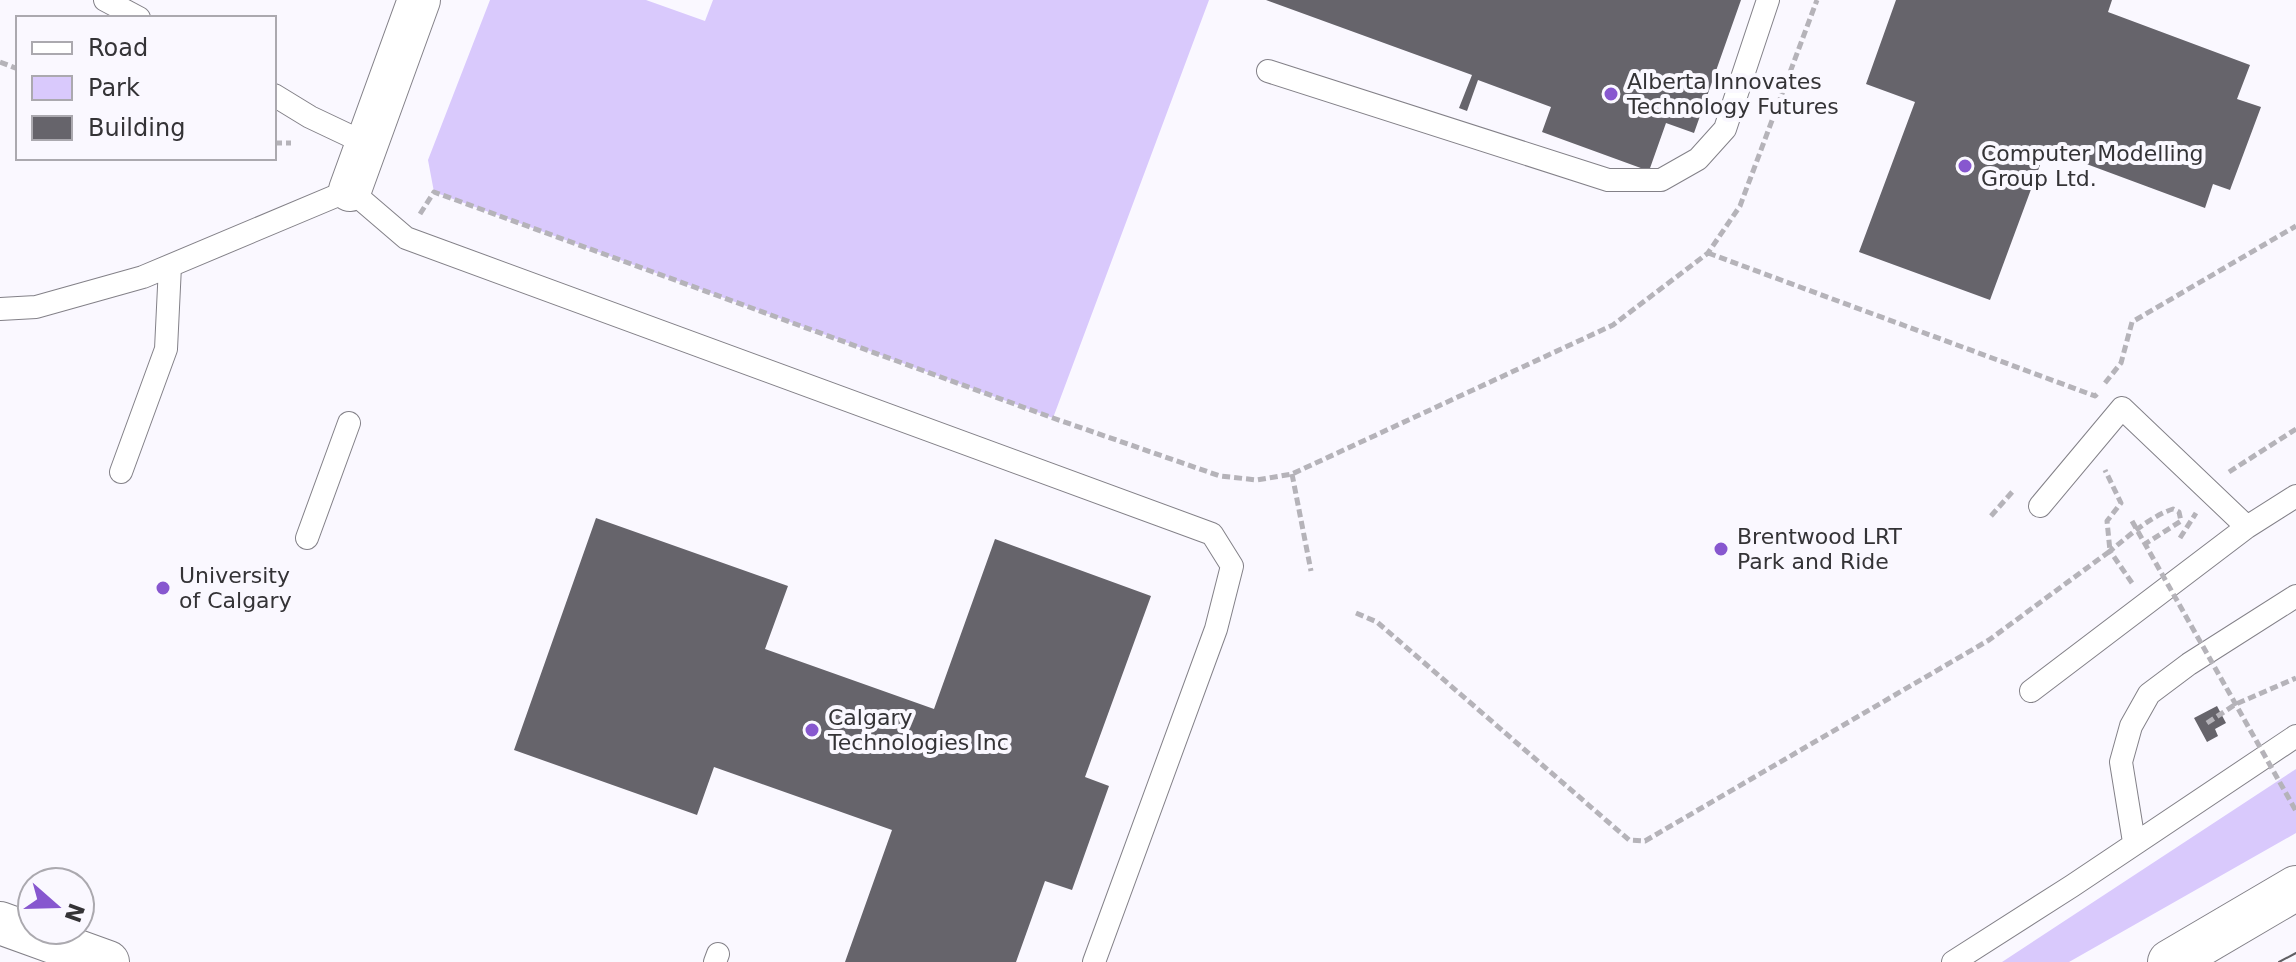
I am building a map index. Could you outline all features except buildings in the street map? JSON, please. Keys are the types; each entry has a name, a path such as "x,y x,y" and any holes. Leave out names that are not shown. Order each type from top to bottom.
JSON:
{"highway":[{"path":"2170,962 2296,888"}],"street":[{"path":"350,190 419,0"},
{"path":"0,923 108,962"}],"lane":[{"path":"105,0 135,16"},
{"path":"1268,71 1608,180 1661,180 1698,159 1725,129 1768,0"},
{"path":"276,96 310,117 367,144"},
{"path":"0,309 36,307 143,277 350,190 406,238 1212,534 1232,566 1216,629 1094,962"},
{"path":"121,472 166,349 170,266"},
{"path":"2040,506 2122,408 2247,527"},
{"path":"307,538 349,423"},
{"path":"2031,691 2247,527 2296,496"},
{"path":"2134,842 2121,762 2131,726 2149,694 2189,664 2296,596"},
{"path":"1953,962 2296,736"}],"path":[{"path":"419,215 434,192 1053,418 1220,476 1257,480 1292,474 1613,325 1708,253 1740,206 1817,0"},
{"path":"276,143 291,143"},
{"path":"1708,253 2095,396 2121,363 2132,322 2296,226"},
{"path":"2226,474 2296,429"},
{"path":"2103,466 2121,503 2107,521 2110,551 2135,586"},
{"path":"1292,474 1311,571"},
{"path":"1356,613 1377,622 1629,840 1645,841 1989,640 2145,523 2173,509 2181,516 2176,526 2145,544"},
{"path":"2177,541 2198,510"},
{"path":"2132,521 2296,811"},
{"path":"2150,563 2160,555"},
{"path":"2129,579 2140,571"},
{"path":"2207,723 2236,704 2296,678"}],"green space":[{"path":"490,0 646,0 705,21 713,0 1209,0 1053,418 434,192 428,160"},
{"path":"2296,769 2296,833 2069,962 2002,962"}],"tram line":[{"path":"2279,962 2296,953"}],"place":[{"name":"Alberta Innovates Technology Futures","path":"1611,94"},
{"name":"Computer Modelling Group Ltd.","path":"1965,166"},
{"name":"Brentwood LRT Park and Ride","path":"1721,549"},
{"name":"University of Calgary","path":"163,588"},
{"name":"Calgary Technologies Inc","path":"812,730"}]}
